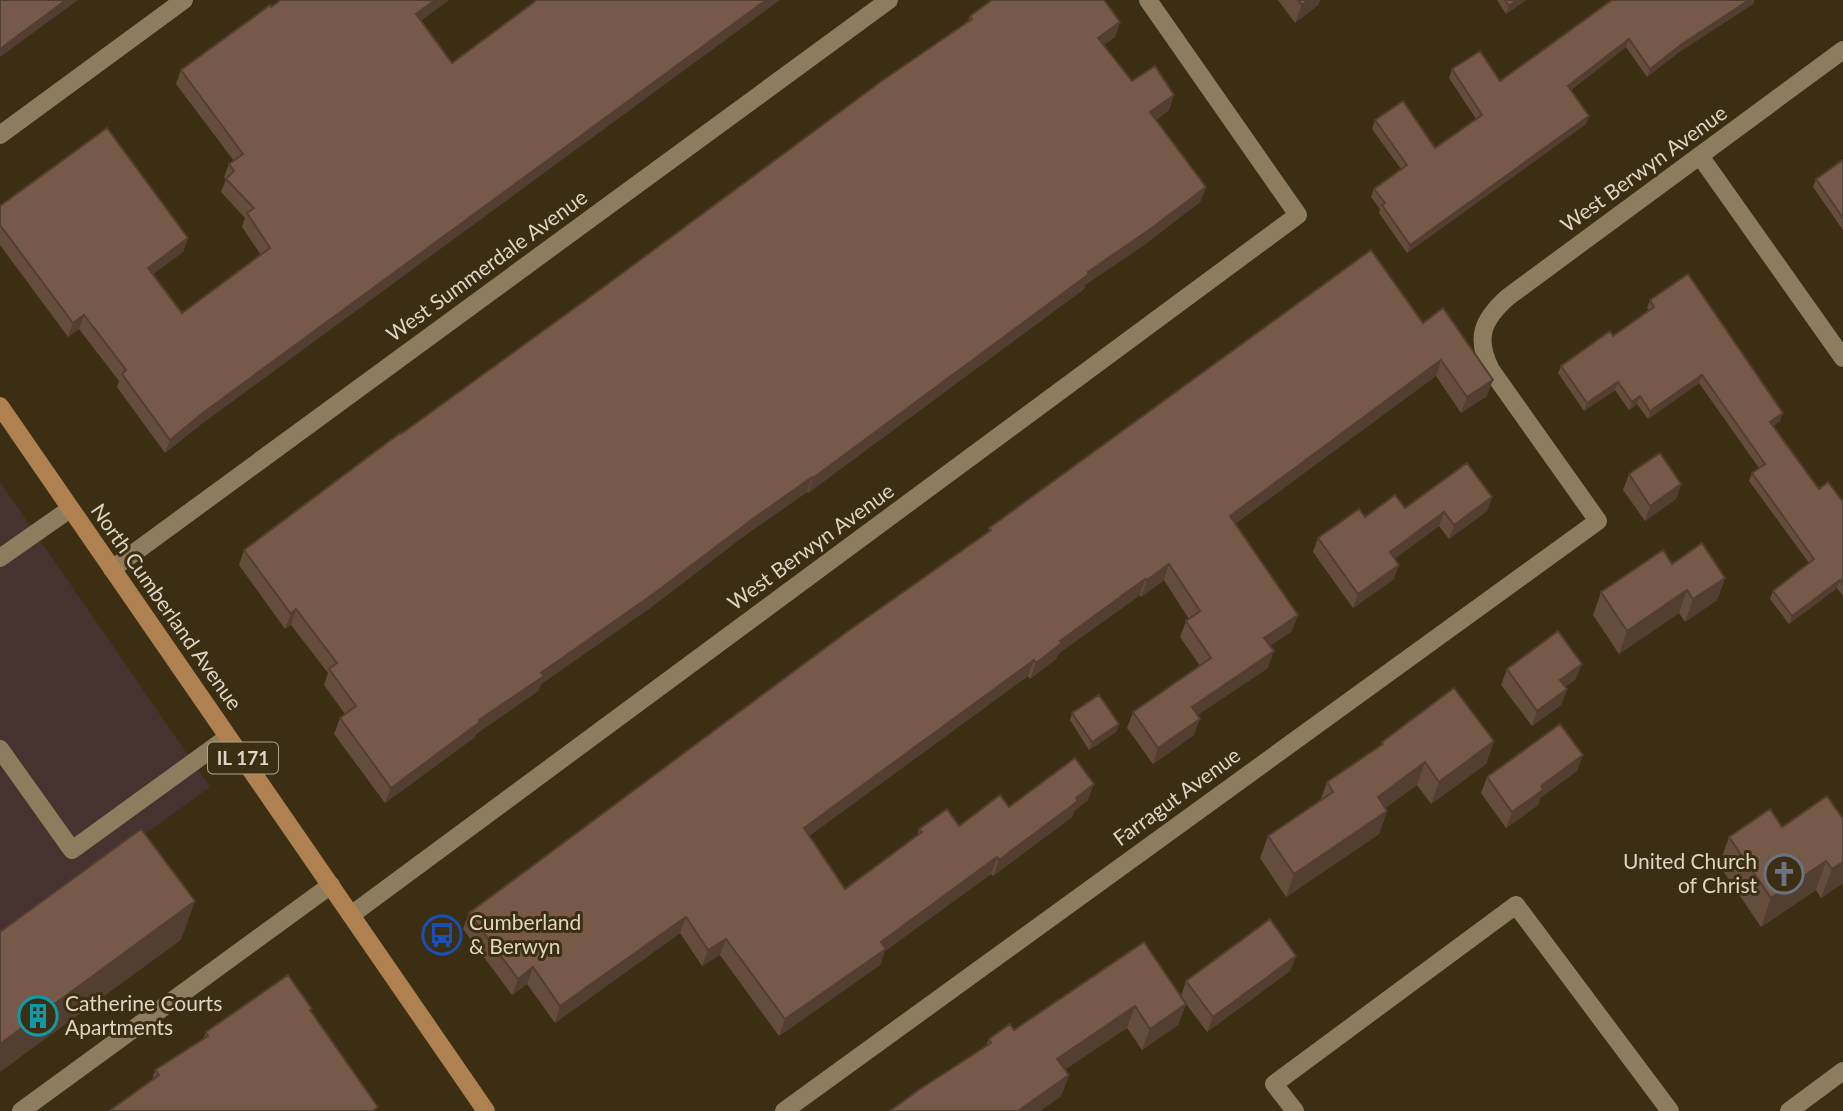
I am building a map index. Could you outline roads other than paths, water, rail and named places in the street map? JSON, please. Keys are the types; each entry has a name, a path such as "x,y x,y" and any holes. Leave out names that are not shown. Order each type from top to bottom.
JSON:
{"main road":[{"name":"North Cumberland Avenue","path":"0,406 486,1111"}],"street":[{"path":"0,135 184,0"},
{"name":"West Summerdale Avenue","path":"112,569 889,0"},
{"name":"West Berwyn Avenue","path":"351,915 1298,215 1148,0"},
{"name":"West Berwyn Avenue","path":"1598,520 1491,370 1485,357 1483,332 1487,320 1508,297 1843,50"},
{"path":"1700,156 1843,358"},
{"path":"0,558 71,509"},
{"name":"Farragut Avenue","path":"784,1111 1598,520"},
{"path":"0,749 72,850 228,737"},
{"path":"21,1111 331,885"},
{"path":"1295,1111 1274,1084 1516,905 1670,1111"},
{"path":"1789,1111 1843,1071"}],"place":[{"name":"United Church of Christ","path":"1784,874"},
{"name":"Cumberland & Berwyn","path":"442,935"},
{"name":"Catherine Courts Apartments","path":"38,1016"}]}
